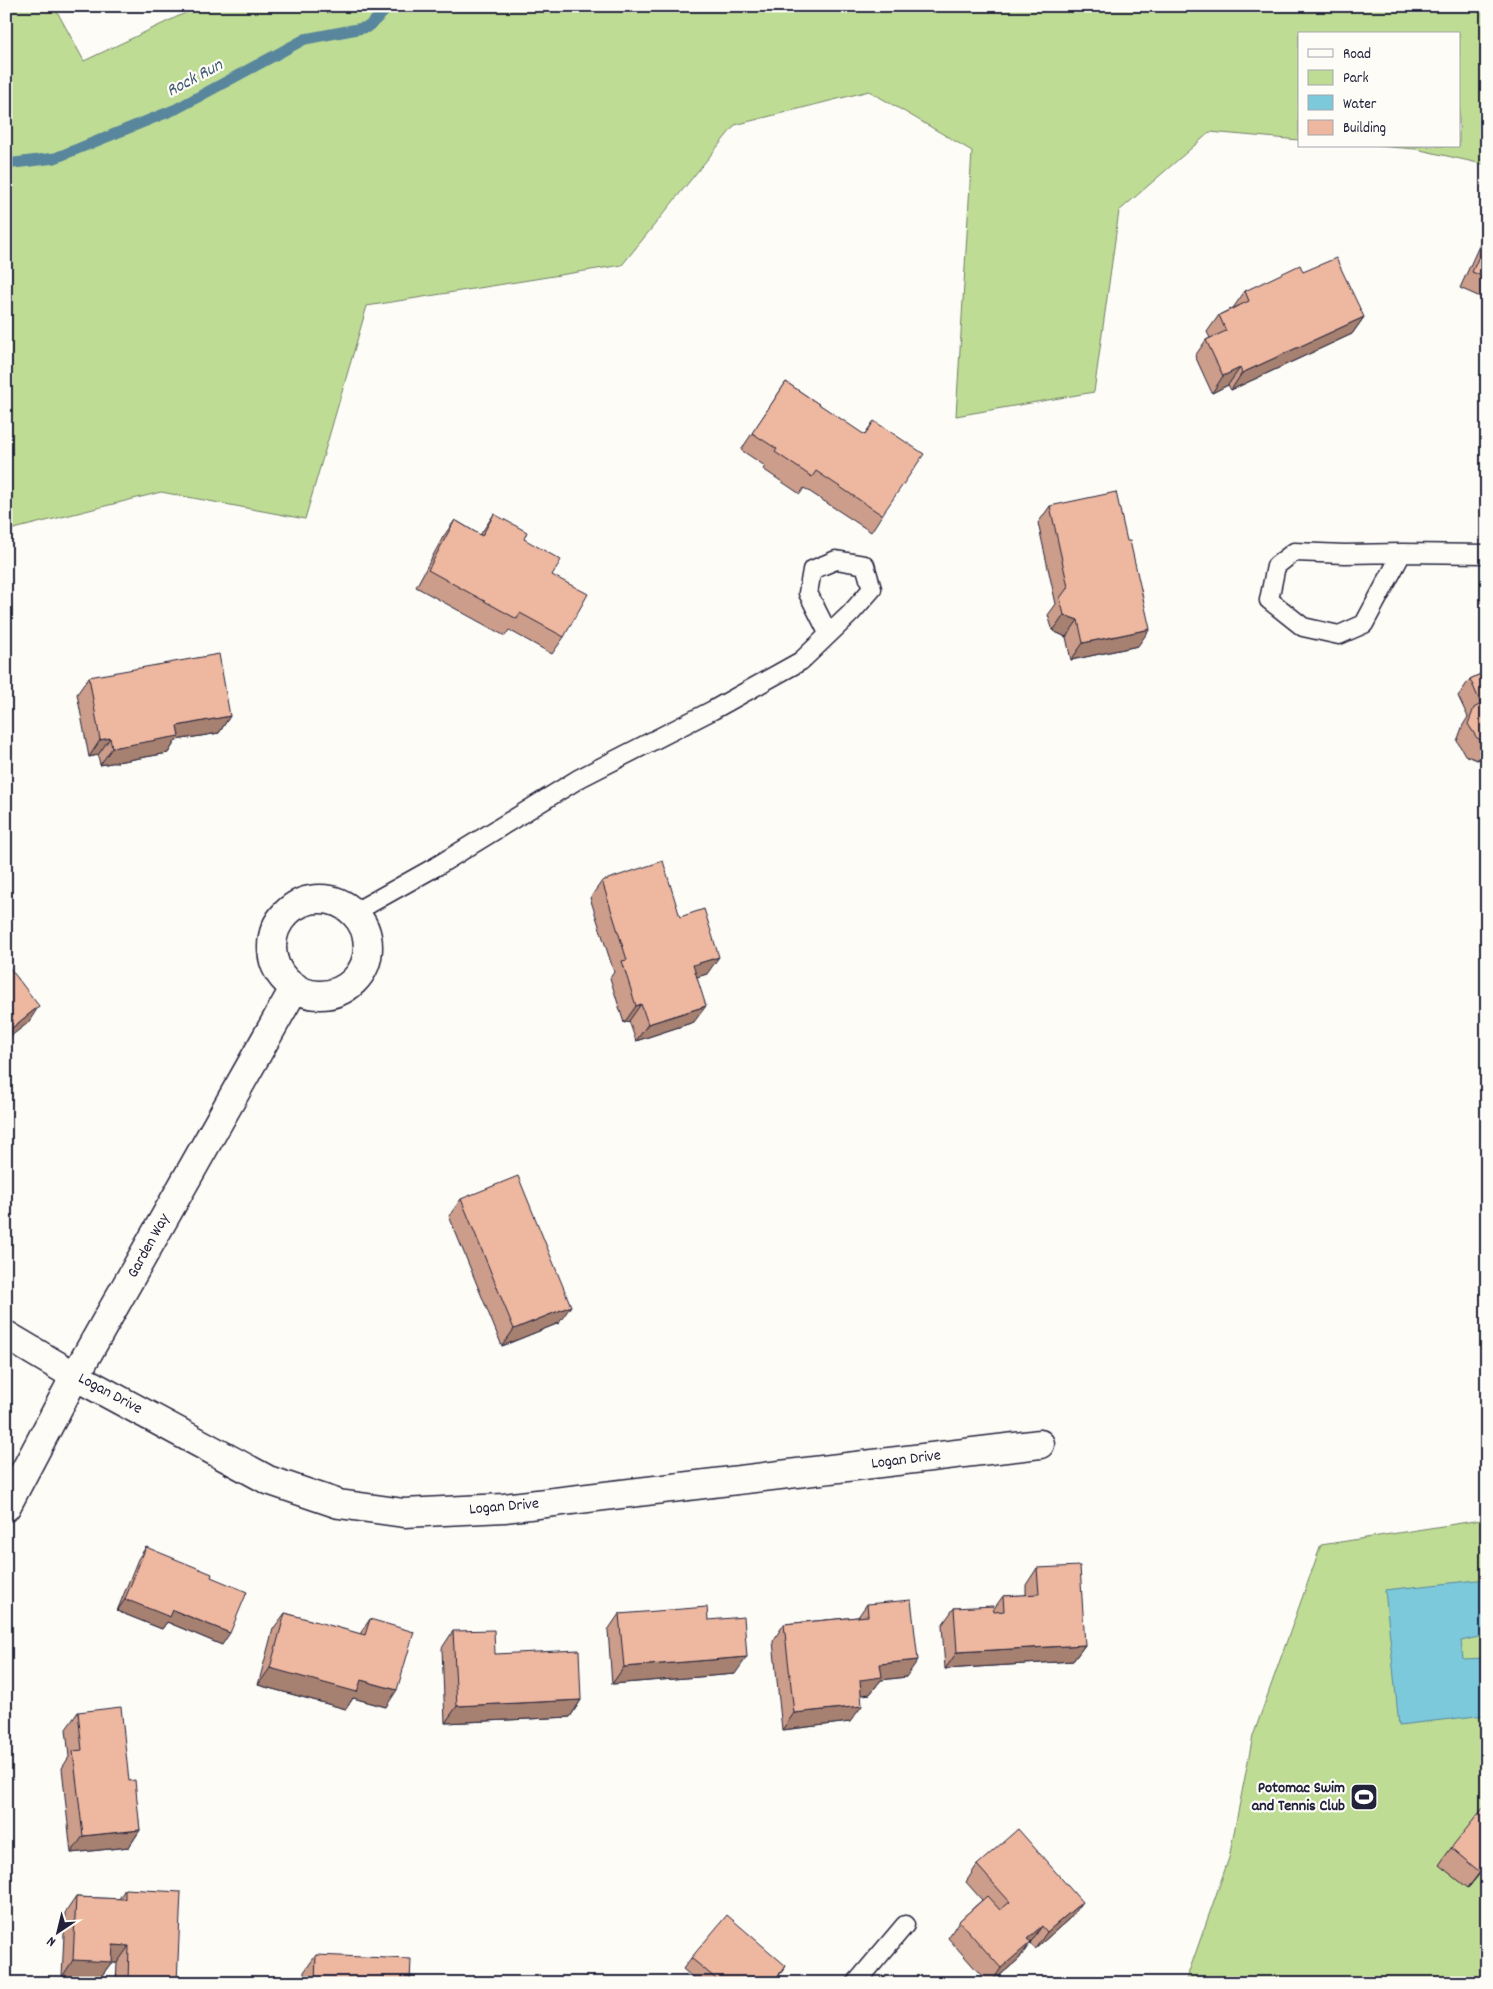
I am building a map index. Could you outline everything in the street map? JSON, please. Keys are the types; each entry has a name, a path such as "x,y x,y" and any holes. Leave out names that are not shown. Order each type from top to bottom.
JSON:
{"street":[{"path":"326,899 341,904 353,912 363,925 368,940 368,955 362,970 353,982 340,991 324,995 309,994 295,987 282,976 275,962 273,951 275,931 283,917 295,906 310,900 326,899"},
{"name":"Garden Way","path":"6,1507 75,1376 295,987"},
{"name":"Logan Drive","path":"6,1335 75,1376 268,1480 339,1504 404,1513 504,1508 1040,1444"}],"lane":[{"path":"1402,553 1364,624 1339,635 1303,628 1269,600 1276,566 1294,552 1345,554 1402,553 1487,554"},
{"path":"353,912 437,866 580,778 713,710 801,661 828,633"},
{"path":"856,1983 905,1925"}],"green space":[{"path":"6,6 54,6 84,61 200,6 1487,6 1487,165 1416,149 1403,148 1460,148 1460,32 1298,32 1298,140 1210,132 1119,211 1094,392 956,416 972,151 869,91 735,125 622,265 367,306 305,519 161,492 6,531"},
{"name":"Potomac Swim and Tennis Club","path":"1487,1519 1487,1983 1185,1983 1229,1858 1253,1736 1321,1545"}],"water":[{"path":"1487,1579 1487,1635 1461,1641 1463,1659 1487,1658 1487,1712 1485,1715 1399,1725 1385,1590"}],"building":[{"path":"1487,238 1487,278 1472,272"},
{"path":"1336,258 1364,317 1242,373 1240,368 1223,376 1206,340 1226,331 1219,315 1249,301 1245,291 1300,265 1303,272"},
{"path":"786,382 865,435 874,421 924,454 882,515 816,471 812,477 775,452 777,449 752,433"},
{"path":"1116,492 1127,541 1130,541 1150,629 1083,643 1078,620 1064,615 1060,598 1068,587 1050,506"},
{"path":"494,514 527,532 524,539 561,560 552,575 588,594 564,637 520,613 517,619 428,570 455,520 482,536"},
{"path":"219,654 230,716 177,726 179,736 112,748 110,738 100,740 89,677"},
{"path":"1487,671 1487,743 1477,738 1468,724 1474,708 1481,704 1470,679"},
{"path":"663,861 680,917 704,909 719,957 693,965 706,1006 648,1024 641,1004 636,1006 622,961 627,960 602,881"},
{"path":"6,963 39,1006 7,1032 6,1031"},
{"path":"518,1176 571,1306 514,1329 461,1199"},
{"path":"146,1547 212,1574 211,1577 247,1592 230,1633 173,1610 170,1617 125,1599"},
{"path":"1080,1566 1085,1645 957,1652 954,1608 993,1606 994,1612 1004,1611 1003,1596 1039,1594 1037,1568"},
{"path":"911,1600 918,1660 880,1664 882,1677 860,1680 862,1706 794,1713 784,1624 868,1616 867,1604"},
{"path":"707,1607 708,1620 744,1617 747,1657 624,1667 619,1614"},
{"path":"285,1613 365,1635 370,1619 414,1632 397,1690 361,1680 357,1692 270,1668"},
{"path":"494,1630 495,1654 579,1650 581,1700 457,1706 453,1631"},
{"path":"121,1707 129,1781 135,1780 140,1830 83,1836 73,1751 82,1750 78,1712"},
{"path":"1487,1803 1487,1863 1480,1872 1451,1848"},
{"path":"1018,1829 1082,1902 1047,1932 1042,1926 1027,1939 1031,1942 1001,1968 959,1921 987,1896 1000,1910 1010,1902 977,1865"},
{"path":"125,1889 181,1892 177,1983 128,1983 129,1946 113,1945 112,1962 73,1960 76,1897 125,1899"},
{"path":"727,1915 786,1966 771,1983 721,1983 691,1958"},
{"path":"316,1955 411,1959 410,1983 315,1983"}],"waterway":[{"name":"Rock Run","path":"6,164 55,158 176,109 305,39 368,27 390,6"}],"place":[{"name":"Potomac Swim and Tennis Club","path":"1364,1797"}]}
